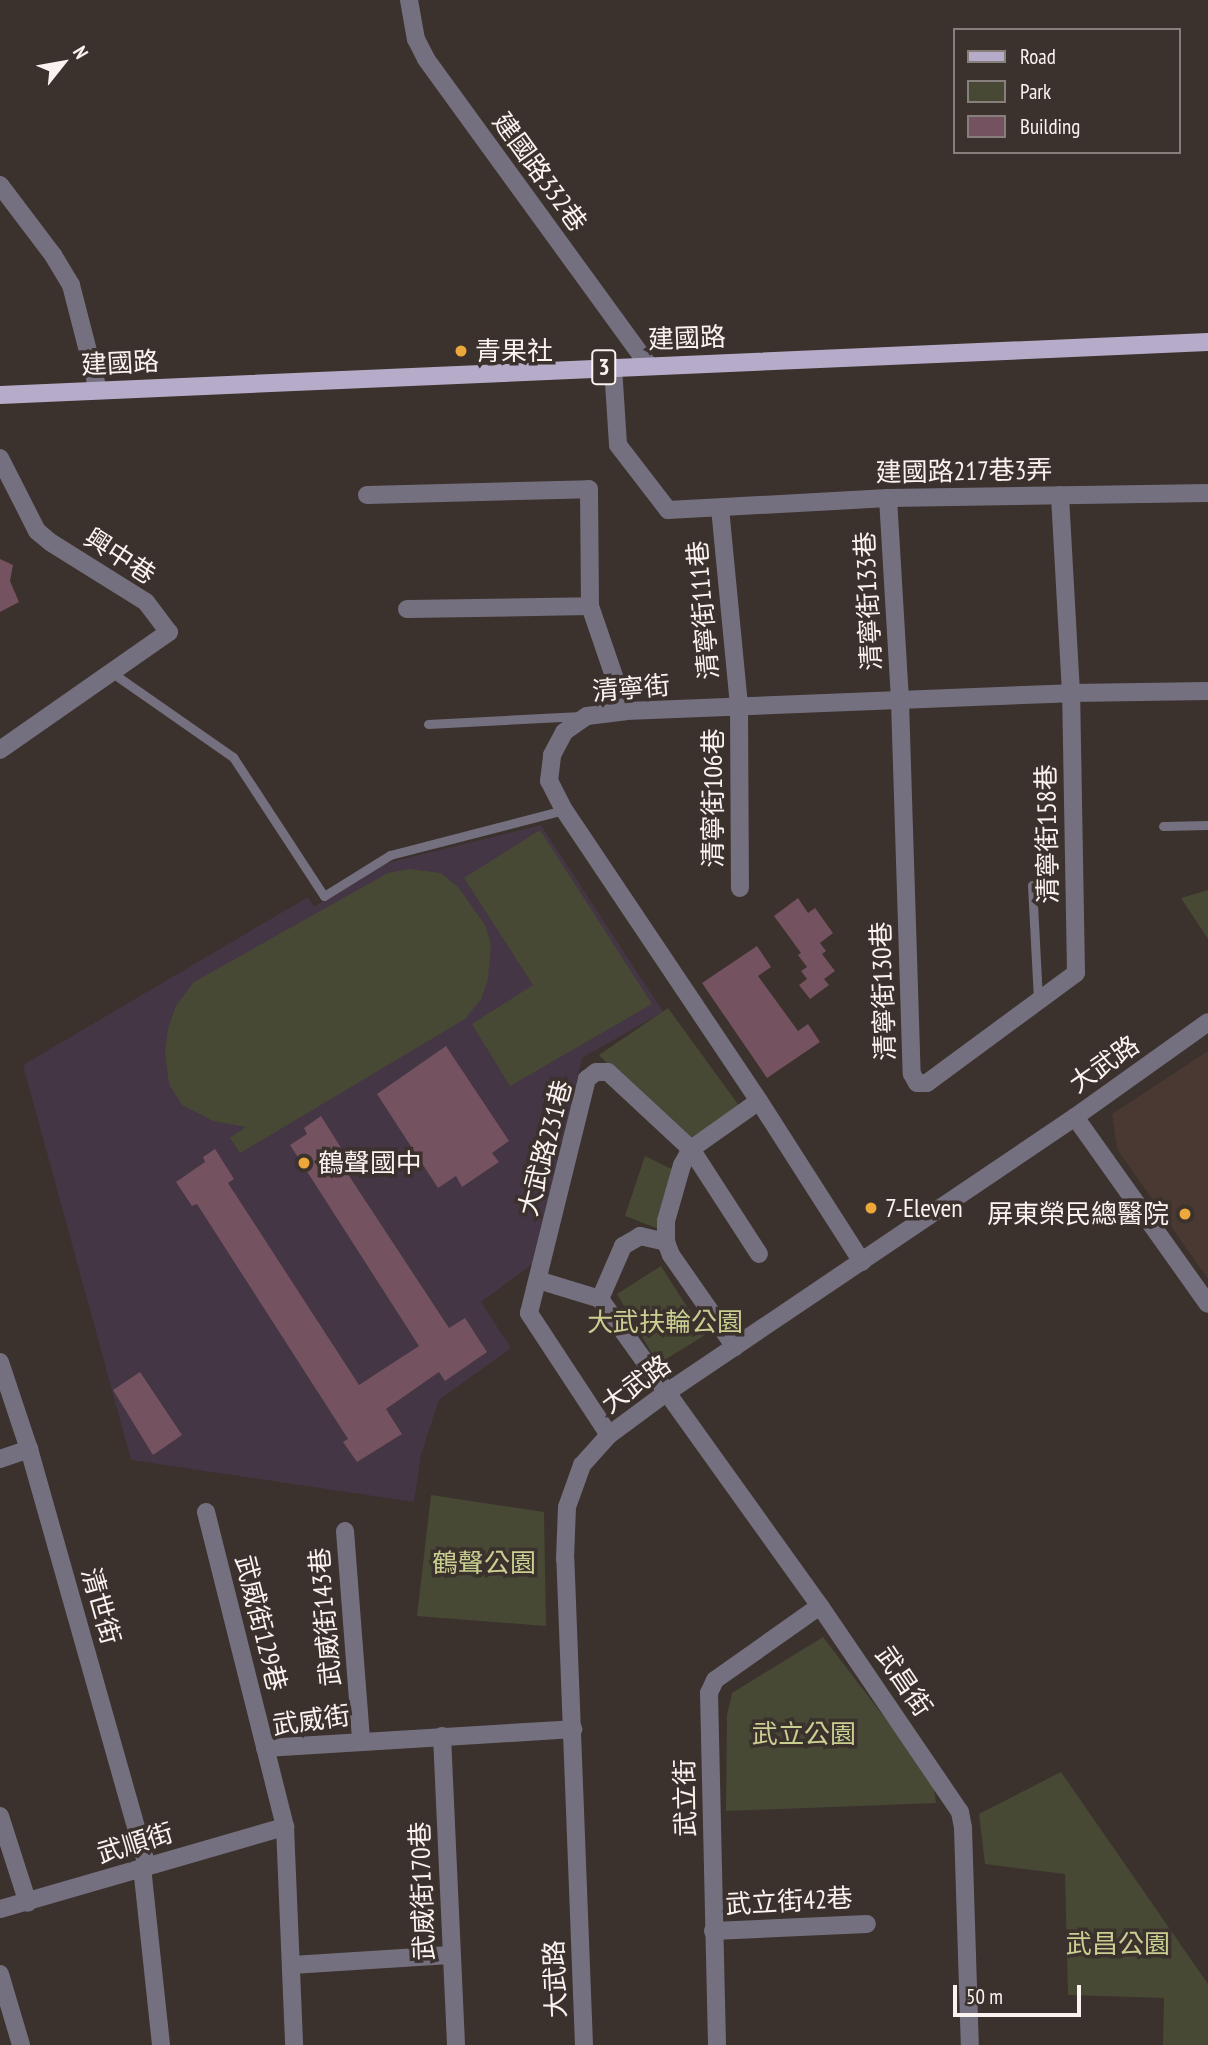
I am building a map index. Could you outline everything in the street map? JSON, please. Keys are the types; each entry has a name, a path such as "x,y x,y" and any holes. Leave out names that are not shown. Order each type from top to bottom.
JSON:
{"main road":[{"name":"建國路","path":"0,395 1208,342"}],"street":[{"name":"建國路332巷","path":"409,0 416,39 426,59 649,366"},
{"path":"0,185 53,255 71,285 98,390"},
{"name":"建國路217巷3弄","path":"613,367 618,445 668,510 888,498 1208,493"},
{"name":"興中巷","path":"0,458 37,531 50,542 146,602 169,632 0,750"},
{"path":"368,495 589,489 590,606 626,711"},
{"name":"清寧街158巷","path":"1060,495 1071,693 1076,973"},
{"name":"清寧街133巷","path":"888,498 900,702"},
{"name":"清寧街111巷","path":"720,508 739,707"},
{"path":"407,609 590,606"},
{"name":"清寧街","path":"862,1262 759,1101 564,810 549,781 552,755 564,732 587,716 626,711 1071,693 1208,691"},
{"name":"清寧街130巷","path":"900,702 912,1074 917,1083 935,1079 1076,973"},
{"name":"清寧街106巷","path":"739,707 740,888"},
{"name":"大武路","path":"584,2045 565,1559 567,1507 582,1465 609,1435 666,1393 862,1262 1208,1022"},
{"name":"大武路231巷","path":"609,1435 529,1313 587,1079 596,1072 608,1072 691,1149"},
{"path":"735,1347 671,1255 666,1242 666,1221 682,1166 691,1149 759,1101"},
{"path":"1075,1116 1208,1304"},
{"path":"691,1149 759,1254"},
{"path":"600,1299 623,1246 640,1236 666,1242"},
{"path":"538,1280 600,1299 666,1393"},
{"name":"清世街","path":"0,1362 29,1450 144,1867 161,2045"},
{"name":"武昌街","path":"666,1393 820,1606 960,1812 964,1828 970,2045"},
{"path":"0,1459 29,1450"},
{"name":"武威街129巷","path":"206,1512 265,1748"},
{"name":"武威街143巷","path":"345,1531 361,1740"},
{"name":"武立街","path":"717,2045 709,1693 715,1680 820,1606"},
{"name":"武威街","path":"294,2045 285,1827 265,1748 573,1729"},
{"name":"武威街170巷","path":"442,1736 456,2045"},
{"path":"0,1816 28,1903"},
{"name":"武順街","path":"0,1909 285,1827"},
{"name":"武立街42巷","path":"713,1931 867,1924"},
{"path":"292,1965 450,1955"},
{"path":"0,1974 21,2045"}],"lane":[{"path":"110,672 233,757 324,896 390,855 564,810"},
{"path":"428,724 587,716"},
{"path":"1163,826 1208,825"},
{"path":"1032,885 1038,1002"}],"shaded area":[{"name":"鶴聲國中","path":"541,825 663,1012 582,1058 536,1261 481,1302 511,1348 439,1400 421,1455 414,1502 131,1460 23,1065 308,897 314,907 387,863"},
{"name":"屏東榮民總醫院","path":"1208,1051 1208,1279 1117,1149 1112,1114"}],"green space":[{"path":"540,830 652,1004 510,1086 472,1024 533,985 464,878"},
{"path":"409,869 441,873 458,887 485,925 491,944 488,979 481,999 465,1019 240,1153 230,1138 246,1127 213,1121 182,1105 169,1084 165,1053 168,1029 176,1006 194,982 388,873"},
{"path":"1208,890 1208,939 1181,898"},
{"path":"668,1008 740,1107 689,1139 655,1112 599,1055"},
{"path":"645,1156 680,1173 659,1229 625,1216"},
{"name":"大武扶輪公園","path":"661,1266 705,1335 658,1364 617,1294"},
{"name":"鶴聲公園","path":"431,1495 544,1512 546,1626 417,1616"},
{"name":"武立公園","path":"823,1637 933,1781 936,1803 726,1811 727,1715 732,1693"},
{"name":"武昌公園","path":"1061,1772 1208,1984 1208,2045 1163,2045 1164,1998 1068,1995 1065,1874 985,1864 979,1814"}],"building":[{"path":"0,559 13,565 10,581 19,602 0,612"},
{"path":"798,898 808,913 815,908 833,933 820,943 826,951 822,954 835,971 824,979 829,985 810,999 799,985 807,979 801,971 807,967 798,955 801,953 774,916"},
{"path":"757,946 771,967 758,976 798,1031 808,1024 820,1042 767,1078 702,983"},
{"path":"446,1046 509,1141 492,1153 499,1162 462,1187 456,1176 438,1188 377,1094"},
{"path":"321,1116 343,1151 336,1156 449,1328 465,1318 487,1352 445,1381 439,1372 386,1409 402,1434 357,1462 343,1442 348,1439 197,1204 192,1206 176,1182 205,1162 203,1157 215,1149 234,1179 228,1183 359,1385 419,1346 290,1145 307,1134 304,1128"},
{"path":"140,1372 182,1435 153,1455 113,1390"}],"place":[{"name":"青果社","path":"461,351"},
{"name":"鶴聲國中","path":"304,1163"},
{"name":"7-Eleven","path":"871,1208"},
{"name":"屏東榮民總醫院","path":"1185,1214"}]}
